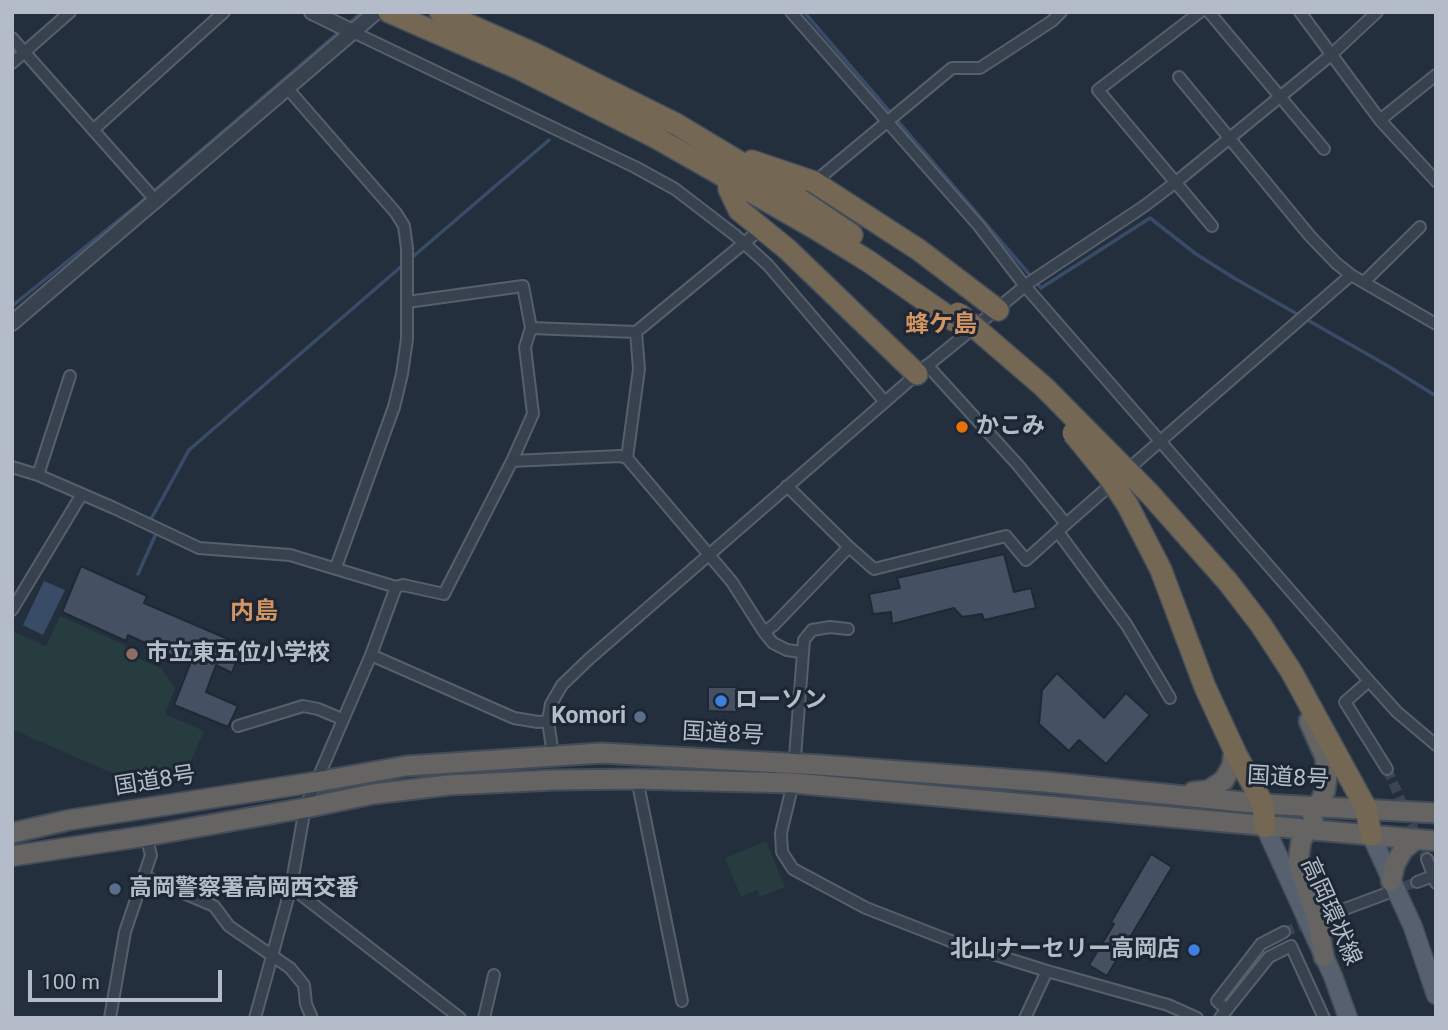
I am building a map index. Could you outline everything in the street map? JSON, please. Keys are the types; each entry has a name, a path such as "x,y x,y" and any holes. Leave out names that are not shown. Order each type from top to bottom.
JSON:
{"highway":[{"path":"389,12 522,70 728,177 955,317 1044,402 1091,454 1127,504 1161,570 1205,687 1263,804 1270,828 1306,818 1318,806 1325,791 1325,757 1291,671"},
{"path":"398,12 417,24"},
{"path":"440,12 533,53 676,124"},
{"path":"470,12 583,68 782,187 844,229 1044,387 1149,493 1228,582 1261,625 1291,671 1362,808 1371,835"},
{"path":"708,144 735,156 814,182 919,250 998,310"},
{"path":"728,177 729,189 738,210 787,248 922,370"},
{"path":"1171,794 1209,790 1224,780 1232,766 1234,749"},
{"name":"国道8号","path":"12,834 69,820 406,766 553,755 628,754 1270,828 1371,835 1426,846"},
{"name":"国道8号","path":"12,856 146,836 373,794 449,785 554,780 794,773 1046,782 1263,804 1436,813"},
{"path":"1324,957 1318,923 1298,863 1301,841 1307,830 1323,816 1362,808"},
{"path":"1388,888 1395,864 1403,850 1426,846"}],"main road":[{"name":"高岡環状線","path":"1270,828 1348,1018"},
{"path":"1371,835 1388,888 1413,927 1436,995"}],"street":[{"path":"12,63 70,12"},
{"path":"93,130 224,12"},
{"path":"312,12 675,189 745,243 768,265 884,402"},
{"path":"12,323 157,202 376,12"},
{"path":"791,12 892,118 979,226 1032,281 1159,441 1368,681 1397,712 1436,744"},
{"path":"823,175 952,68 980,68 1052,21 1061,12"},
{"path":"1200,12 1098,90 1213,226"},
{"path":"1209,12 1324,149"},
{"path":"1300,12 1380,120 1436,181"},
{"path":"553,755 548,721 551,704 562,685 922,370 1032,281 1175,183 1331,55 1377,12"},
{"path":"12,38 157,202"},
{"path":"1380,120 1436,75"},
{"path":"1179,77 1310,236 1350,275 1436,324"},
{"path":"288,89 396,213 404,226 407,247 407,339 394,407 336,567"},
{"path":"1364,282 1420,227"},
{"path":"531,328 636,332 755,234"},
{"path":"787,486 874,569 1006,536 1026,560 1350,275"},
{"path":"12,467 82,494 199,548 290,555 396,587 404,584 444,594 533,414 525,347 531,328 523,286 407,302"},
{"path":"627,458 639,369 636,332"},
{"path":"922,370 1018,465 1126,624 1170,698"},
{"path":"38,475 70,376"},
{"path":"512,461 620,456 627,458 732,582 773,643 787,650 801,652"},
{"path":"12,610 82,494"},
{"path":"764,632 774,625 849,547"},
{"path":"256,1018 291,887 305,808 371,655 396,587"},
{"path":"848,629 830,627 812,630 804,640 801,652 794,773 781,833 782,852 793,869 866,908 948,940 1168,1005 1197,1018"},
{"path":"371,655 514,718 548,721"},
{"path":"1368,681 1345,702 1388,769"},
{"path":"238,726 303,706 342,719"},
{"path":"637,779 682,1001"},
{"path":"110,1018 125,932 151,855 146,836"},
{"path":"1417,882 1434,880 1426,846"},
{"path":"144,876 214,906 229,926 290,968 304,985 306,1004 312,1018"},
{"path":"291,887 460,1018"},
{"path":"1326,916 1388,888"},
{"path":"1284,932 1262,944 1217,1001 1224,1014 1269,957 1291,946 1324,1018"},
{"path":"1025,1018 1047,971"},
{"path":"484,1018 494,975"}],"green space":[{"path":"60,616 125,645 129,654 161,668 175,688 165,714 204,731 182,782 141,786 12,729 12,635 14,632 46,646"},
{"path":"766,841 785,887 760,897 757,890 741,897 725,858"}],"water":[{"path":"44,581 65,590 43,635 23,625"}],"building":[{"path":"1004,554 1014,592 1031,588 1036,608 984,620 982,614 962,617 954,608 892,624 891,612 873,614 869,594 900,588 897,578"},
{"path":"81,566 147,596 144,603 242,645 232,673 216,665 206,692 238,706 228,727 174,705 190,664 128,635 126,641 62,612"},
{"path":"1057,673 1104,718 1126,693 1150,715 1106,764 1079,740 1069,751 1039,724 1042,690"},
{"path":"708,687 737,687 737,712 708,711"},
{"path":"1151,854 1172,867 1107,976 1089,965"}],"waterway":[{"path":"346,26 362,12"},
{"path":"804,12 1041,288 1150,218 1196,254 1234,278 1436,396"},
{"path":"12,306 141,202 340,31"},
{"path":"409,260 549,140"},
{"path":"151,519 189,450 403,265"},
{"path":"138,574 155,536"}],"tunnel":[{"path":"1387,769 1427,859"},
{"path":"1391,891 1417,882"},
{"path":"1284,932 1314,921"}],"place":[{"name":"かこみ","path":"962,427"},
{"name":"市立東五位小学校","path":"132,654"},
{"name":"ローソン","path":"721,701"},
{"name":"Komori","path":"640,717"},
{"name":"高岡警察署高岡西交番","path":"115,889"},
{"name":"北山ナーセリー高岡店","path":"1194,950"}],"district":[{"name":"蜂ケ島","path":"941,326"},
{"name":"内島","path":"254,613"}]}
